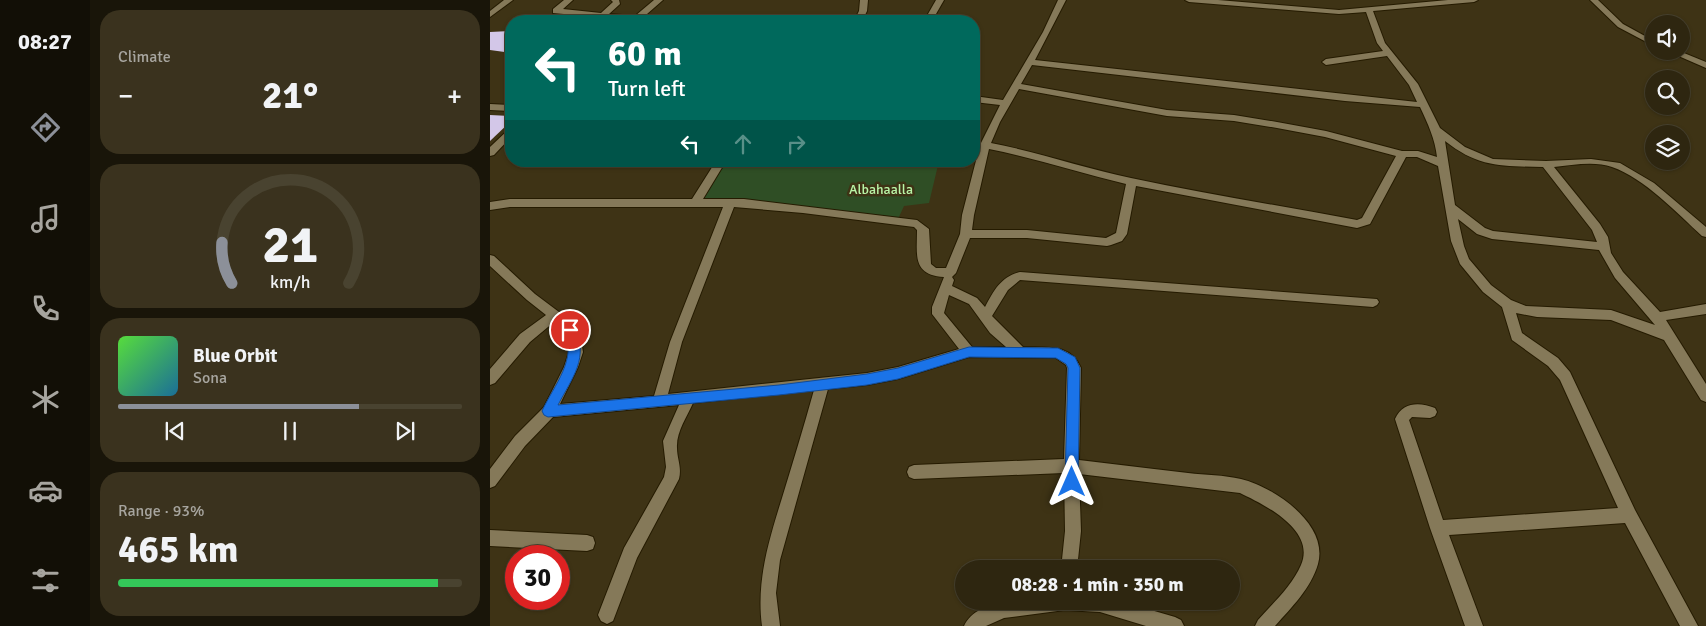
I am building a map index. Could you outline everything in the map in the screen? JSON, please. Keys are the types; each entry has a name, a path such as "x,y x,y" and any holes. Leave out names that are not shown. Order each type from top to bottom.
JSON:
{"street":[{"path":"490,15 508,0"},
{"path":"569,0 556,11 593,15"},
{"path":"603,15 617,2 615,0"},
{"path":"641,15 659,0"},
{"path":"861,15 864,0"},
{"path":"931,15 940,0"},
{"path":"980,166 985,145 1006,103 1047,32 1062,0"},
{"path":"1189,0 1266,3 1339,12 1425,2 1474,0"},
{"path":"1331,0 1339,12"},
{"path":"1594,0 1614,22 1625,30 1645,40"},
{"path":"1369,10 1376,33 1389,54 1413,84 1436,130 1441,145 1455,235 1464,260 1486,287 1507,304 1525,311 1610,315 1634,322 1668,336"},
{"path":"1326,62 1389,54"},
{"path":"1690,59 1706,65"},
{"path":"1030,62 1345,98 1424,104"},
{"path":"1017,86 1167,113 1234,118 1317,132 1402,154 1417,153 1443,164"},
{"path":"980,100 1006,103"},
{"path":"490,106 505,107"},
{"path":"1436,130 1461,149 1492,162 1616,164 1641,180 1706,233"},
{"path":"490,153 505,143"},
{"path":"985,145 1020,152 1073,168 1132,182 1357,224 1366,221 1402,154"},
{"path":"1546,164 1596,227 1619,275 1657,317 1706,396"},
{"path":"696,202 717,167"},
{"path":"969,352 938,314 939,300 966,234 980,167"},
{"path":"966,234 1027,234 1107,242 1121,234 1132,182"},
{"path":"490,206 510,203 730,203 803,209 917,224 923,229 925,266 934,272 950,273"},
{"path":"659,401 676,342 730,203"},
{"path":"1450,207 1481,231 1492,235 1582,243 1604,247"},
{"path":"490,259 530,297 555,315 570,330 575,340 576,352 572,367 548,411 520,441 490,481"},
{"path":"985,317 1006,282 1013,277 1020,276 1373,302"},
{"path":"945,288 969,298 995,329 1021,353"},
{"path":"1507,304 1516,336 1553,362 1565,376 1630,515 1689,626"},
{"path":"1657,317 1706,309"},
{"path":"490,379 526,338 555,315"},
{"path":"548,411 822,385 892,375 969,352 1058,353 1071,361 1074,368 1071,466 1072,531 1070,560"},
{"path":"772,626 769,614 770,574 783,520 822,385"},
{"path":"607,615 630,554 671,479 675,466 670,453 669,443 689,398"},
{"path":"1430,412 1408,411 1402,419 1438,528 1474,626"},
{"path":"914,472 1071,466 1242,486 1264,496 1290,515 1306,532 1312,546 1310,563 1298,586 1264,626"},
{"path":"1438,528 1630,515"},
{"path":"490,538 587,543"},
{"path":"972,626 984,616 1004,610"},
{"path":"1120,610 1175,626"}],"green space":[{"name":"Albahaalla","path":"719,167 938,167 929,203 904,206 898,219 704,200 702,197"}],"building":[{"path":"505,31 505,52 490,50 490,32"},
{"path":"490,115 505,116 505,127 490,141"}],"route":[{"path":"570,330 575,340 576,352 572,367 548,411 867,380 898,374 969,352 1058,353 1071,361 1074,368 1072,482"}]}
